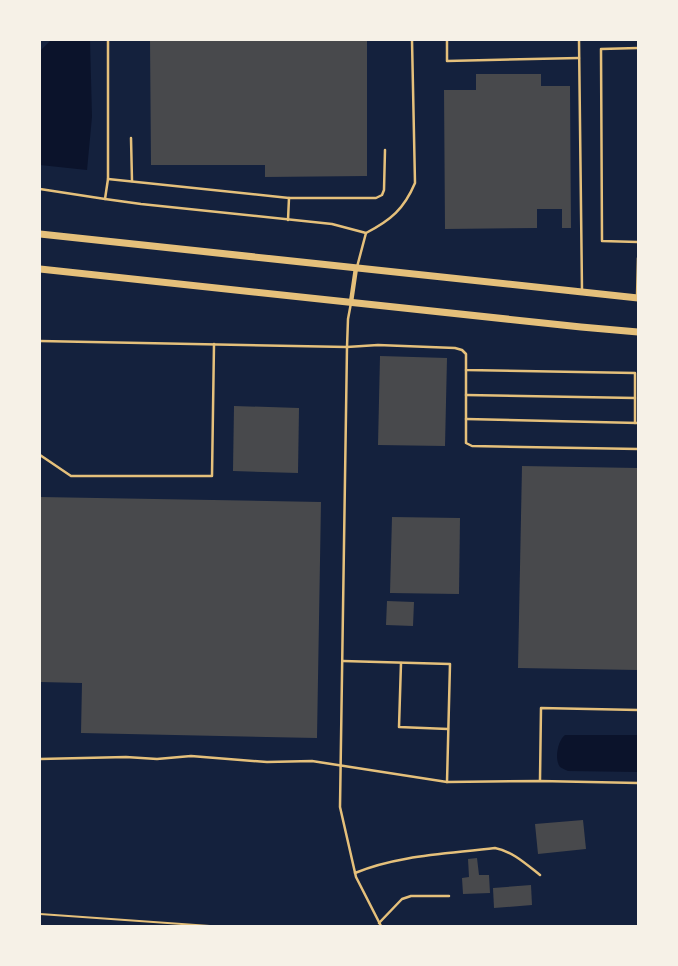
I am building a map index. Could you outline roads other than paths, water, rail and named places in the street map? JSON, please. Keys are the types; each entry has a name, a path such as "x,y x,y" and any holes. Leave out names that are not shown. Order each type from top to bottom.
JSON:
{"main road":[{"path":"40,234 637,298"},
{"path":"40,269 581,328 638,332"}],"street":[{"path":"351,302 356,268"}],"lane":[{"path":"105,199 108,178 108,40"},
{"path":"40,189 141,204 332,224 366,233 386,222 400,209 410,196 415,183 412,40"},
{"path":"447,40 447,61 579,58"},
{"path":"579,40 582,292"},
{"path":"638,48 601,49 602,241 638,242"},
{"path":"131,138 132,181"},
{"path":"108,178 289,198 376,198 382,195 384,190 385,150"},
{"path":"288,220 289,198"},
{"path":"356,268 366,233"},
{"path":"637,298 638,258"},
{"path":"351,302 347,347 340,807 355,874 380,925 402,899 410,896 450,896"},
{"path":"40,341 347,347 378,345 455,348 462,350 466,354 466,443 472,446 638,449"},
{"path":"40,455 71,476 212,476 214,344"},
{"path":"466,370 636,373 635,398 637,422 466,419"},
{"path":"466,394 635,398"},
{"path":"343,661 450,664 447,782"},
{"path":"401,663 399,727 448,729"},
{"path":"540,781 541,708 638,710"},
{"path":"40,758 126,757 157,759 191,756 267,762 312,761 447,782 638,783"},
{"path":"355,874 374,866 411,858 494,848 503,849 512,854 540,875"}],"water":[{"path":"51,40 90,40 92,117 87,170 40,165 40,51"},
{"path":"565,735 638,735 638,772 565,770 558,764 557,755 560,741"}]}
